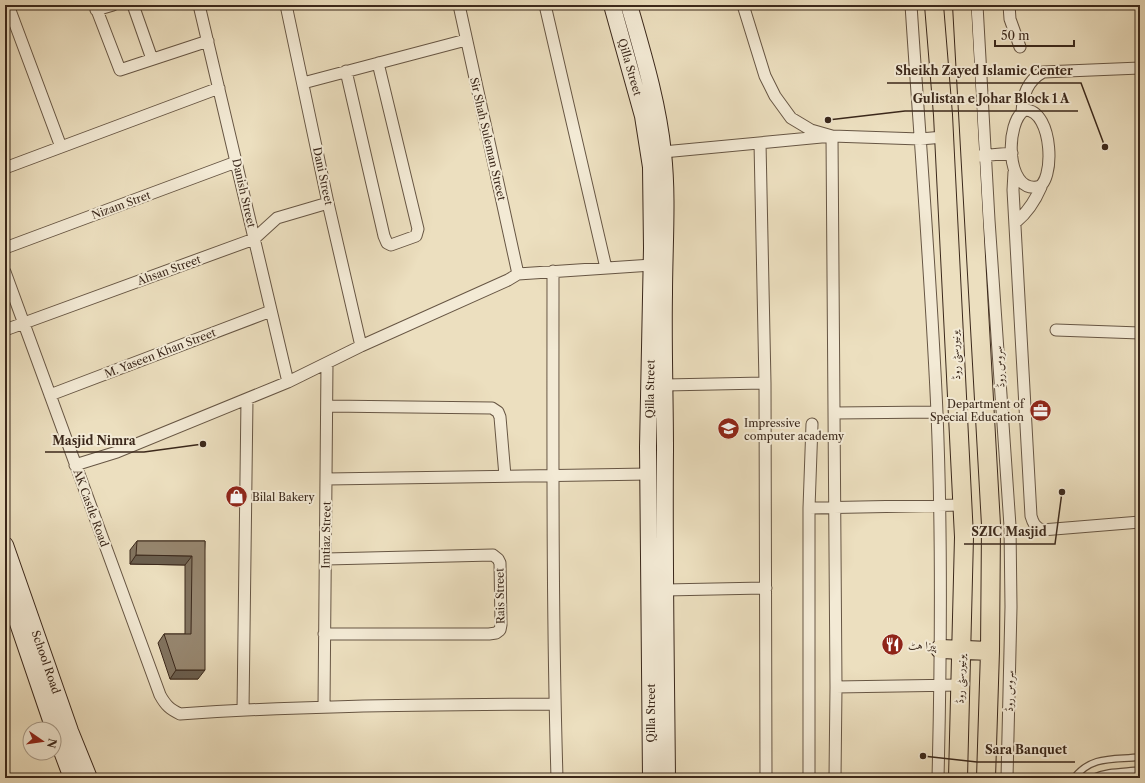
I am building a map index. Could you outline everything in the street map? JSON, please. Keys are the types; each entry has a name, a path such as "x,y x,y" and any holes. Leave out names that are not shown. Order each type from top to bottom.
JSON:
{"main road":[{"name":"یونیورسٹی روڈ","path":"934,5 944,137 964,537 958,778"},
{"path":"970,9 978,156 992,525 986,778"},
{"path":"940,649 990,651"}],"street":[{"path":"8,5 61,147"},
{"path":"113,5 96,8 120,70 208,41"},
{"path":"133,5 152,59"},
{"name":"Danish Street","path":"199,5 288,382"},
{"name":"Sir Shah Suleman Street","path":"458,5 518,274"},
{"path":"545,5 606,268"},
{"name":"Qilla Street","path":"612,5 643,116 651,166 652,265 649,474 651,778"},
{"name":"Qilla Street","path":"629,5 650,79 660,127 665,183 663,310 665,386 667,778"},
{"path":"743,5 765,76 775,96 792,118 811,130 832,136"},
{"path":"911,5 937,412 940,505 940,686 938,778"},
{"path":"1009,5 1010,19 1020,46"},
{"name":"Dani Street","path":"289,6 303,83 328,203 361,346"},
{"path":"303,83 466,40"},
{"path":"346,72 384,236 387,243 391,245 416,236 418,229 378,63"},
{"path":"1140,68 1043,72 1036,76 1028,86 1023,98 1022,112 1014,130 1012,153 1031,516 1033,523 1036,527 1042,530 1140,522"},
{"path":"634,84 650,79"},
{"path":"5,168 219,88"},
{"path":"1016,222 1034,203 1045,178 1048,161 1046,132 1037,115 1030,110 1022,112"},
{"path":"832,136 836,687 835,778"},
{"path":"663,152 832,136 920,139 944,137"},
{"path":"760,143 765,383 766,778"},
{"path":"978,156 1012,153"},
{"name":"سروس روڈ","path":"978,156 1010,526 1012,607 1007,778"},
{"name":"Nizam Stret","path":"5,248 236,162"},
{"path":"1014,172 1018,179 1025,185 1030,187 1040,187"},
{"name":"Ahsan Street","path":"5,330 254,239 278,218 328,203"},
{"path":"75,465 117,452 288,382 361,346 508,280 518,274 652,265"},
{"path":"553,271 552,476 557,778"},
{"name":"AK Castle Road","path":"5,272 75,465 165,705 180,714 243,710"},
{"name":"M. Yaseen Khan Street","path":"50,395 271,311"},
{"path":"1056,330 1140,333"},
{"name":"Imtiaz Street","path":"324,707 328,406 327,363"},
{"path":"665,386 765,383"},
{"path":"247,399 243,710 324,707 555,704"},
{"path":"328,406 496,409 500,417 504,476"},
{"path":"834,413 937,412"},
{"path":"809,778 809,508 812,424"},
{"path":"327,479 649,474"},
{"path":"809,508 963,505"},
{"name":"School Road","path":"6,553 88,778"},
{"name":"Rais Street","path":"324,634 489,634 496,633 500,630 501,625 500,563 494,555 326,559"},
{"path":"665,590 766,588"},
{"name":"School Road","path":"6,589 51,721"},
{"path":"990,651 1010,651"},
{"path":"836,687 960,685"},
{"name":"School Road","path":"62,751 72,778"}],"lane":[{"path":"1074,778 1081,769 1096,762 1140,757"},
{"path":"1092,778 1098,775 1140,770"}],"building":[{"path":"137,541 205,541 205,670 176,670 164,634 191,634 192,556 136,555"},
{"path":"5,609 8,617 5,618"}],"place":[{"name":"Gulistan e Johar Block 1 A","path":"828,120"},
{"name":"Sheikh Zayed Islamic Center","path":"1105,147"},
{"name":"Department of Special Education","path":"1040,410"},
{"name":"Impressive computer academy","path":"728,429"},
{"name":"Masjid Nimra","path":"203,444"},
{"name":"SZIC Masjid","path":"1062,492"},
{"name":"Bilal Bakery","path":"237,497"},
{"name":"پیزا ہٹ","path":"893,645"},
{"name":"Sara Banquet","path":"923,756"}]}
